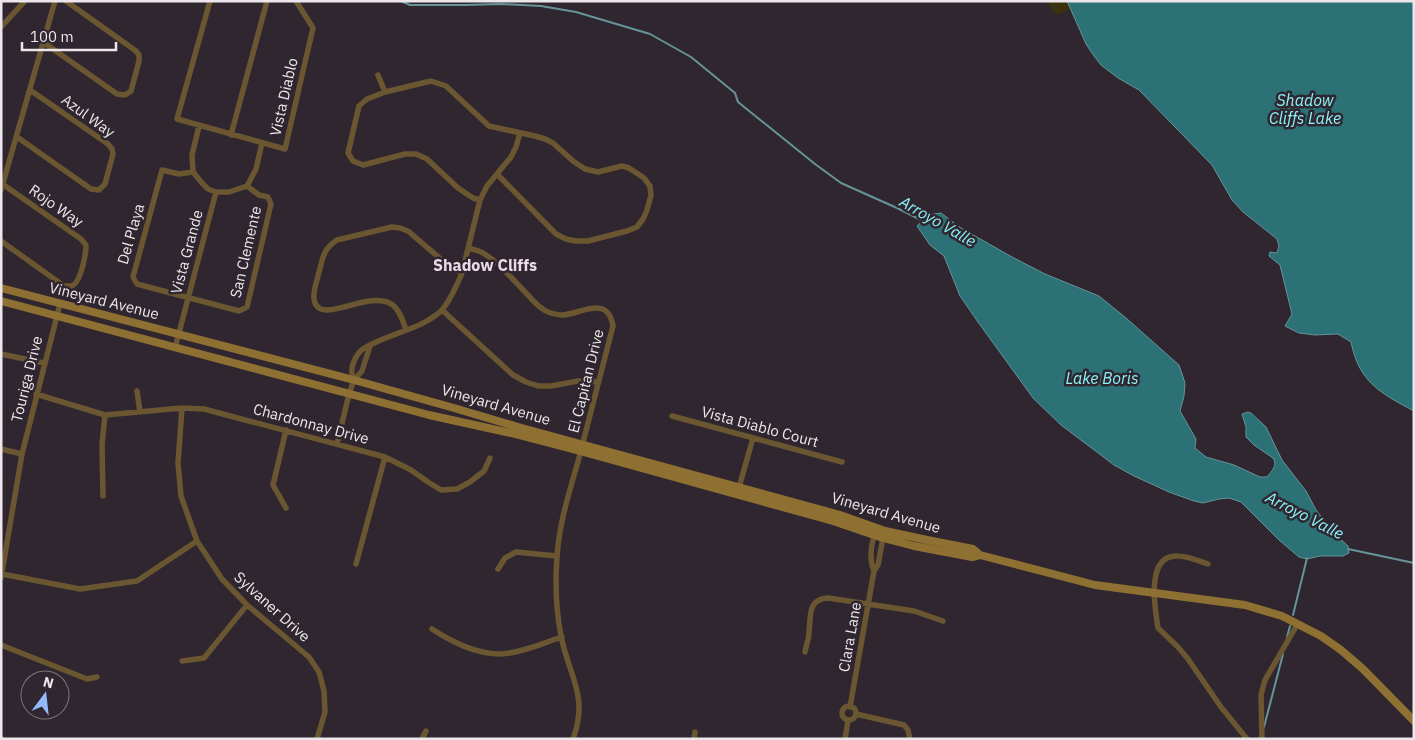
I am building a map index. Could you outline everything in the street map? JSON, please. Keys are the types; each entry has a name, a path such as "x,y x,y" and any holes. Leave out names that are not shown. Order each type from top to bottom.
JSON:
{"street":[{"path":"1,28 26,1"},
{"path":"2,186 55,1"},
{"path":"44,42 117,94 125,95 131,90 139,55 66,1"},
{"path":"210,1 177,119 231,135 267,1"},
{"name":"Vista Diablo","path":"231,135 284,149 313,28 296,1"},
{"path":"378,75 385,92"},
{"path":"480,200 473,198 458,188 428,159 416,154 405,154 364,165 352,161 348,153 359,106 367,99 385,92 431,82 446,86 489,126 535,136 553,143 572,161 585,169 598,172 622,166 629,168 644,178 650,186 651,195 643,219 637,227 588,241 576,241 556,234 497,174"},
{"name":"Azul Way","path":"16,137 91,190 99,190 105,184 113,154 112,149 108,144 30,90"},
{"path":"193,172 192,156 199,126"},
{"path":"354,380 352,368 361,350 426,321 442,310 458,284 462,273 480,200 487,186 511,157 516,148 520,133"},
{"path":"247,186 256,169 262,143"},
{"name":"Del Playa","path":"188,297 136,284 132,277 162,170 179,174 193,172"},
{"name":"Vista Grande","path":"193,172 208,189 216,192 229,192 247,186"},
{"name":"Rojo Way","path":"1,241 64,286 72,286 78,281 86,253 86,245 81,239 2,186"},
{"name":"San Clemente","path":"188,297 239,311 247,307 271,204 268,197 259,195 247,186"},
{"name":"Vista Grande","path":"175,348 216,192"},
{"path":"406,330 401,314 392,305 382,300 370,300 327,311 318,308 314,301 314,293 325,250 337,240 392,227 400,228 408,231 450,267 462,273"},
{"name":"El Capitan Drive","path":"469,248 482,252 498,265 545,311 556,315 566,315 599,307 607,311 612,317 613,326 563,516 557,556 556,592 562,637 576,685 580,710 578,725 573,739"},
{"name":"Vineyard Avenue","path":"1,288 354,380 518,427 582,448 738,491 840,515 875,532 883,538 972,557 980,555"},
{"name":"Vineyard Avenue","path":"1,302 429,415 582,448"},
{"name":"Touriga Drive","path":"2,576 22,454 60,304"},
{"path":"442,310 513,375 526,382 538,386 551,386 578,381 598,382"},
{"path":"337,444 349,394 354,380 362,372 370,346"},
{"path":"1,354 44,364"},
{"path":"138,391 140,412"},
{"path":"36,394 105,415 102,444 103,496"},
{"name":"Chardonnay Drive","path":"105,415 182,408 204,409 385,457 411,470 441,490 457,489 470,482 484,470 490,458"},
{"name":"Sylvaner Drive","path":"182,408 178,463 181,496 197,541 222,579 247,605 309,657 319,672 324,691 325,712 317,739"},
{"name":"Vista Diablo Court","path":"672,416 842,462"},
{"path":"286,430 273,485 286,508"},
{"path":"738,491 754,438"},
{"path":"1,449 22,454"},
{"path":"356,564 385,457"},
{"name":"Vineyard Avenue","path":"875,532 973,549 980,555 1096,585 1245,605 1282,616 1321,636 1341,650 1414,722"},
{"name":"Clara Lane","path":"874,571 870,557 875,532"},
{"name":"Clara Lane","path":"850,706 874,571 878,565 883,538"},
{"path":"2,576 80,588 137,581 197,541"},
{"path":"498,569 505,558 516,552 557,556"},
{"path":"1208,564 1179,556 1171,556 1159,566 1153,593 1158,628 1188,659 1221,707 1247,739"},
{"path":"805,652 812,608 821,598 914,611 943,622"},
{"path":"182,661 204,658 247,605"},
{"path":"1262,739 1261,695 1265,680 1298,623"},
{"path":"432,629 447,639 482,653 503,654 562,637"},
{"path":"1,645 87,678 97,677"},
{"path":"848,720 844,717 843,712 845,708 850,706 855,709 856,714"},
{"path":"848,720 854,718 856,714"},
{"path":"856,714 904,725 908,730 910,739"},
{"path":"846,739 848,720"},
{"path":"422,739 426,731"}],"sand":[{"path":"1047,1 1067,1 1071,9 1057,15 1053,13"}],"water":[{"name":"Shadow Cliffs Lake","path":"1067,1 1414,1 1414,411 1381,392 1365,377 1359,367 1351,342 1338,334 1315,335 1299,333 1285,326 1292,314 1280,265 1269,256 1270,252 1277,253 1279,246 1277,239 1243,212 1232,200 1212,165 1139,90 1118,78 1101,65 1086,44"},
{"name":"Lake Boris","path":"941,213 961,228 1012,257 1045,274 1099,296 1179,365 1185,383 1180,411 1196,439 1195,448 1206,457 1234,465 1260,477 1267,477 1274,468 1275,463 1273,458 1246,437 1246,427 1242,414 1251,413 1266,427 1282,460 1306,491 1316,510 1335,534 1348,546 1349,553 1343,556 1320,556 1307,559 1299,557 1241,502 1229,498 1203,503 1169,492 1114,465 1061,425 1033,398 978,322 960,296 944,256 930,245 917,226 927,215"}],"waterway":[{"name":"Arroyo Valle","path":"401,1 410,5 501,4 541,6 576,12 650,34 691,57 735,93 738,102 841,183 923,221"},
{"name":"Arroyo Valle","path":"1348,549 1414,563"},
{"path":"1293,615 1307,558"},
{"path":"1287,637 1290,626"},
{"path":"1264,727 1283,654"}],"district":[{"name":"Shadow Cliffs","path":"485,265"}]}
